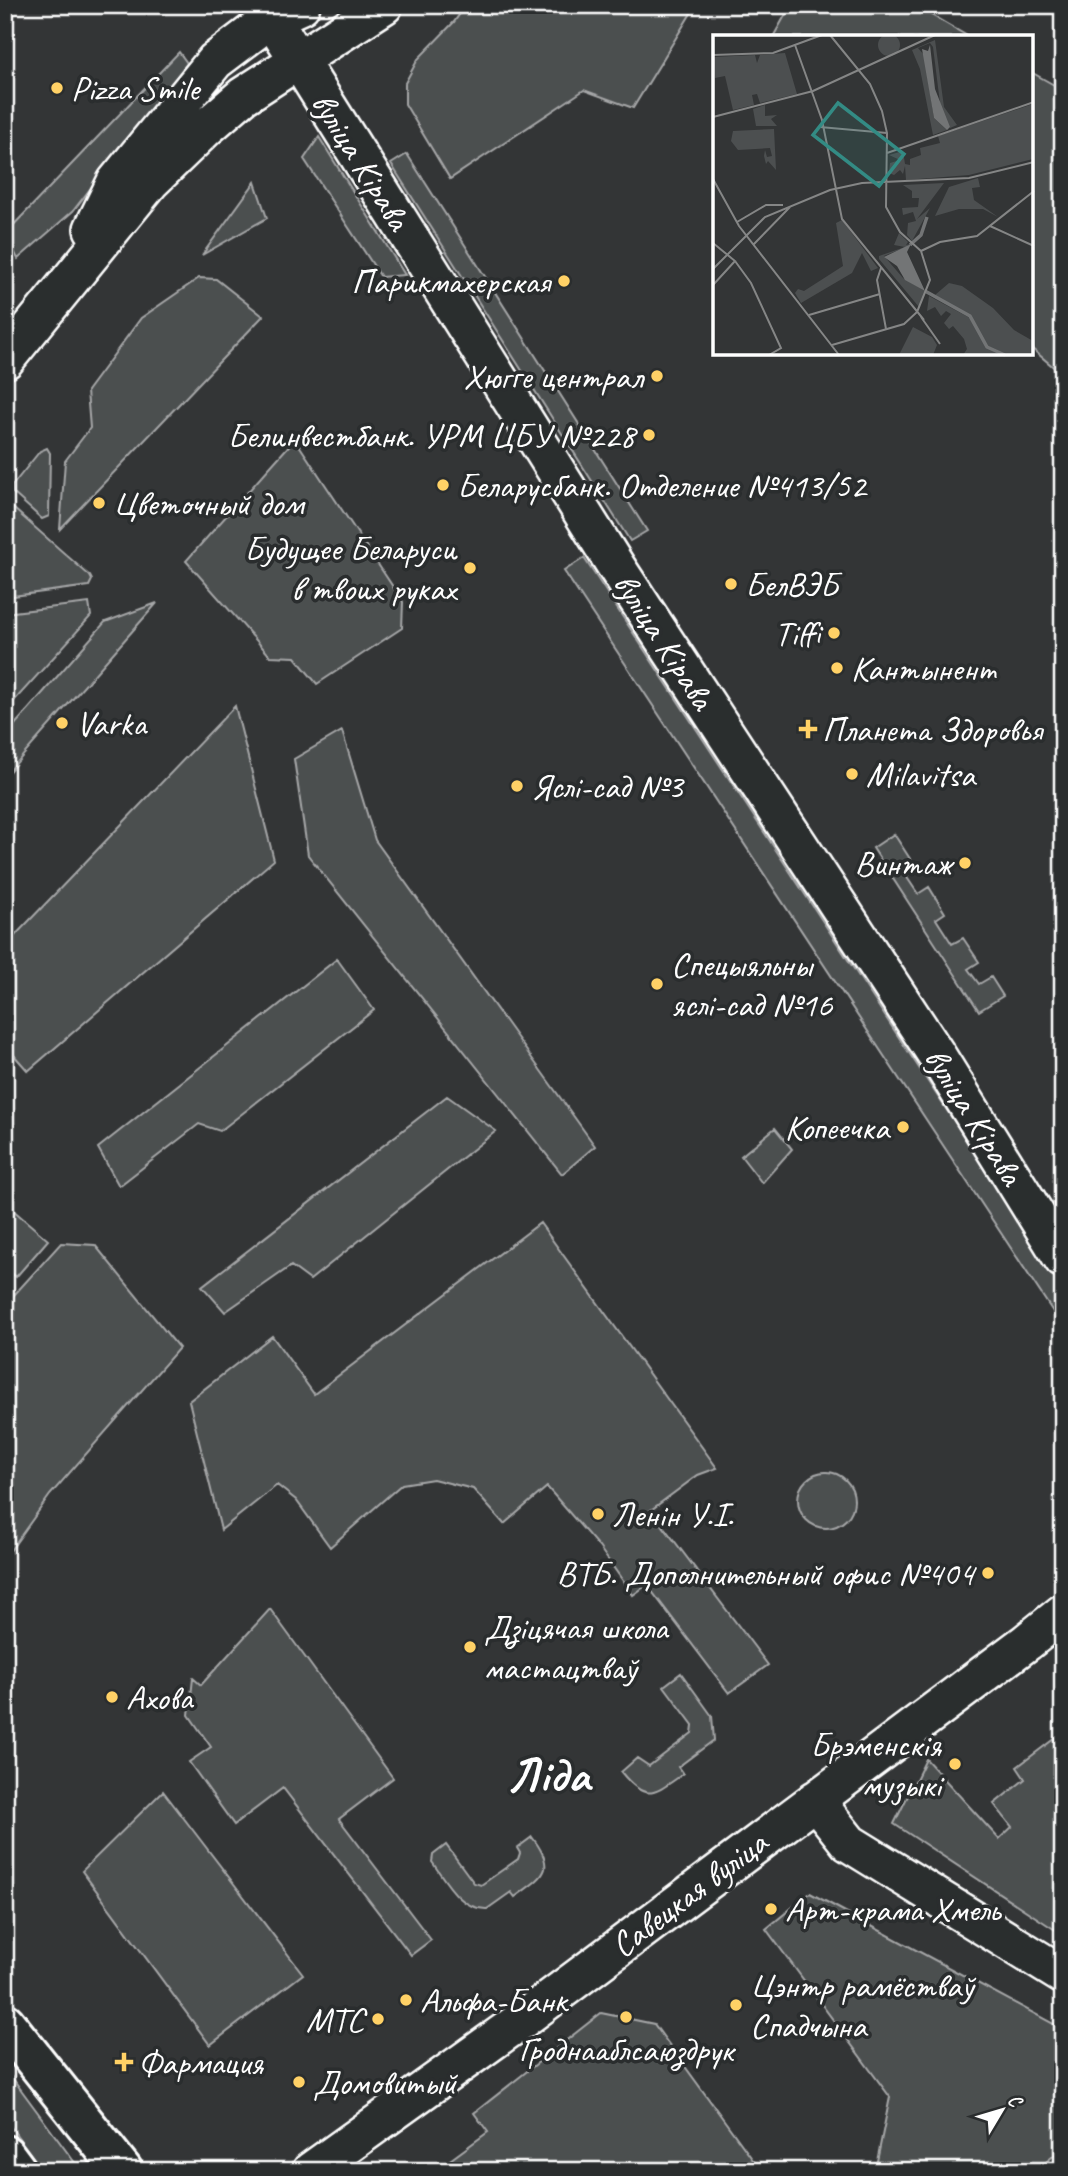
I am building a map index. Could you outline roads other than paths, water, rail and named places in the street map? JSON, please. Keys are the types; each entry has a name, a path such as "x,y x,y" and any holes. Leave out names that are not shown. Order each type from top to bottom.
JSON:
{"main road":[{"path":"5,360 159,173 243,96 384,5"},
{"path":"65,287 116,182 215,61 286,12"},
{"name":"вуліца Кірава","path":"286,12 298,60 617,568 936,1054 1063,1259"},
{"name":"Савецкая вуліца","path":"311,2171 523,2019 1063,1613"},
{"path":"815,1800 849,1843 1063,1975"},
{"path":"5,2023 123,2171"},
{"path":"5,2155 17,2171"}],"place":[{"name":"Pizza Smile","path":"57,88"},
{"name":"Парикмахерская","path":"564,281"},
{"name":"Хюгге централ","path":"657,376"},
{"name":"Белинвестбанк. УРМ ЦБУ №228","path":"649,435"},
{"name":"Беларусбанк. Отделение №413/52","path":"443,485"},
{"name":"Цветочный дом","path":"99,503"},
{"name":"Будущее Беларуси в твоих руках","path":"470,568"},
{"name":"БелВЭБ","path":"731,584"},
{"name":"Tiffi","path":"834,633"},
{"name":"Кантынент","path":"837,668"},
{"name":"Varka","path":"62,723"},
{"name":"Планета Здоровья","path":"808,729"},
{"name":"Milavitsa","path":"852,774"},
{"name":"Яслі-сад №3","path":"517,786"},
{"name":"Винтаж","path":"965,863"},
{"name":"Спецыяльны яслі-сад №16","path":"657,984"},
{"name":"Копеечка","path":"903,1127"},
{"name":"Ленін У.І.","path":"598,1514"},
{"name":"ВТБ. Дополнительный офис №404","path":"988,1573"},
{"name":"Дзіцячая школа мастацтваў","path":"470,1647"},
{"name":"Ахова","path":"112,1697"},
{"name":"Брэменскія музыкі","path":"955,1764"},
{"name":"Арт-крама Хмель","path":"771,1909"},
{"name":"Альфа-Банк","path":"406,2000"},
{"name":"Цэнтр рамёстваў Спадчына","path":"736,2005"},
{"name":"Гроднааблсаюздрук","path":"626,2017"},
{"name":"МТС","path":"378,2019"},
{"name":"Фармация","path":"124,2062"},
{"name":"Домовитый","path":"299,2082"}],"district":[{"name":"Ліда","path":"548,1775"}]}
